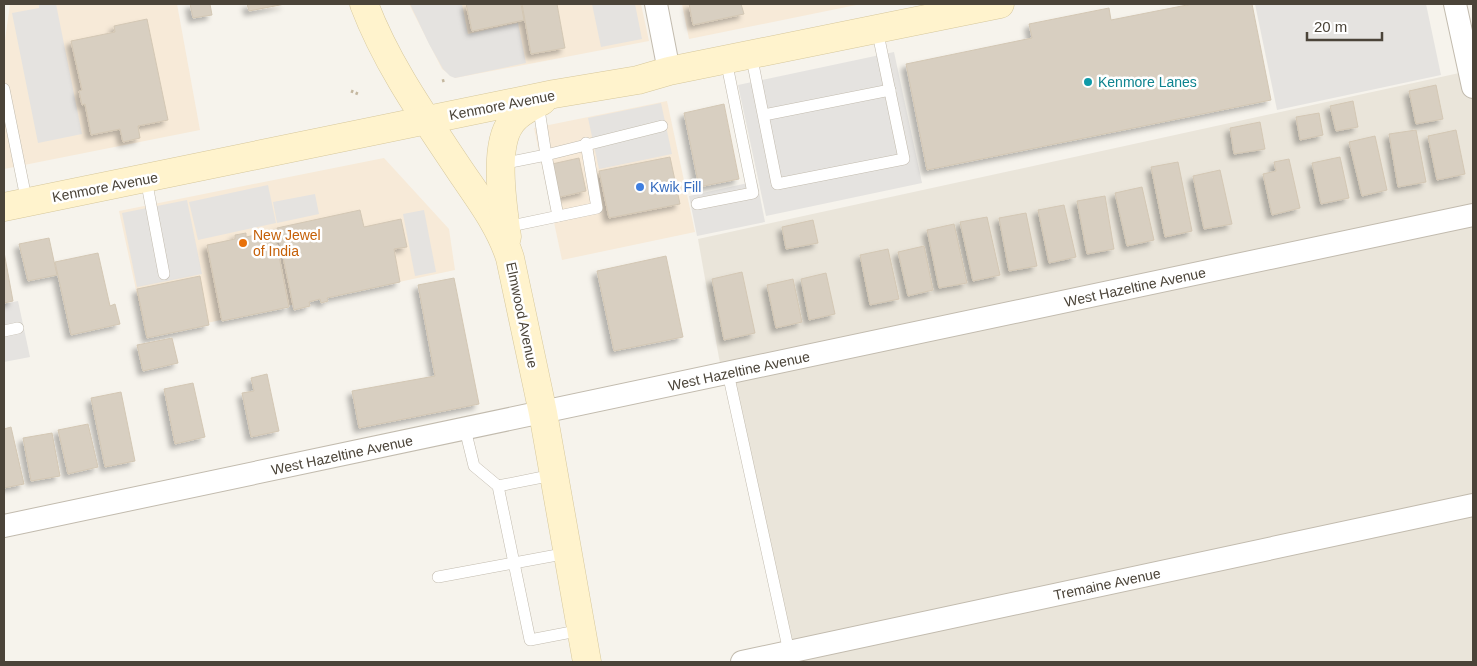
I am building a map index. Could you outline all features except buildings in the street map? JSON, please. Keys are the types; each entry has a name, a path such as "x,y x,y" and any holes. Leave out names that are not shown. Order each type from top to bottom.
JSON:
{"street":[{"name":"Elmwood Avenue","path":"364,4 379,41 398,76 498,227 510,258 543,413 587,662"},
{"path":"656,4 669,71"},
{"name":"Kenmore Avenue","path":"15,205 427,120 546,99 638,80 669,71 971,7 1000,4"},
{"path":"1455,4 1473,87"},
{"path":"510,258 501,164 504,135 511,122 546,99"},
{"name":"West Hazeltine Avenue","path":"4,526 1473,215"},
{"name":"Tremaine Avenue","path":"742,662 1473,505"}],"lane":[{"path":"739,57 764,115 778,184 904,159 877,28"},
{"path":"697,204 753,193 739,57"},
{"path":"4,89 15,205"},
{"path":"764,115 890,90"},
{"path":"546,99 546,155 558,216"},
{"path":"501,164 546,155 586,143 662,126"},
{"path":"506,227 597,208 586,143"},
{"path":"146,179 164,274"},
{"path":"4,331 18,328"},
{"path":"728,374 789,652"},
{"path":"465,429 474,466 498,486 530,640 582,630"},
{"path":"498,486 553,474"},
{"path":"438,578 568,553"}],"path":[{"path":"351,91 358,94"}],"shaded area":[{"path":"10,4 177,4 200,130 4,169 4,47"},
{"path":"39,4 56,4 82,134 38,143 12,13 39,8"},
{"path":"409,4 641,4 649,41 455,78 442,69"},
{"path":"410,4 462,4 468,34 518,23 526,63 455,78 450,76 443,69 429,44"},
{"path":"592,4 635,4 642,39 601,47"},
{"path":"682,4 861,4 689,39"},
{"path":"1255,4 1426,4 1441,75 1277,110"},
{"path":"894,52 922,183 766,216 738,85"},
{"path":"1473,70 1473,662 790,662 719,358 698,239"},
{"path":"667,101 695,232 562,260 534,128"},
{"path":"661,103 672,154 599,169 588,118"},
{"path":"384,158 449,229 455,270 146,336 119,211"},
{"path":"757,181 765,222 697,236 689,196"},
{"path":"268,185 276,223 198,240 189,202"},
{"path":"315,194 319,214 277,223 273,202"},
{"path":"187,200 202,274 137,287 122,213"},
{"path":"424,210 436,272 415,276 403,214"},
{"path":"18,301 30,357 4,362 4,304"}],"place":[{"name":"Kenmore Lanes","path":"1088,82"},
{"name":"Kwik Fill","path":"640,187"},
{"name":"New Jewel of India","path":"243,243"}]}
